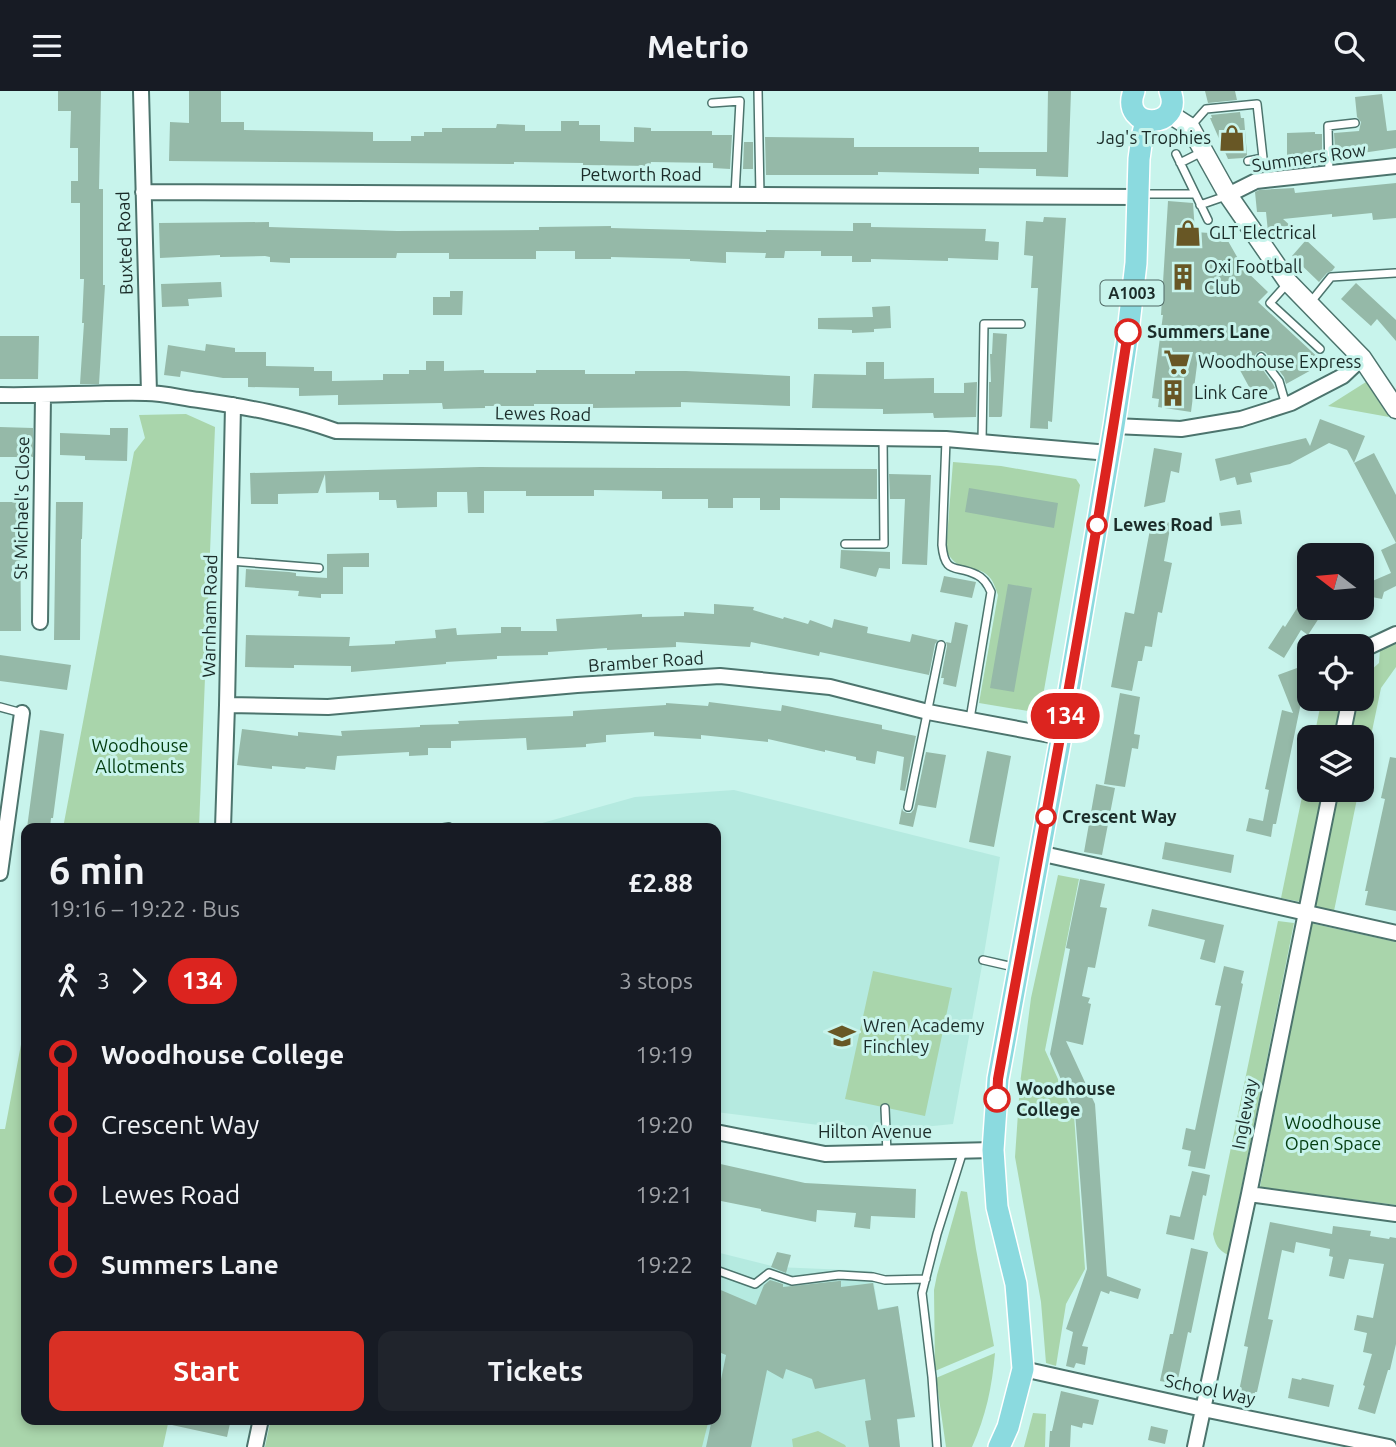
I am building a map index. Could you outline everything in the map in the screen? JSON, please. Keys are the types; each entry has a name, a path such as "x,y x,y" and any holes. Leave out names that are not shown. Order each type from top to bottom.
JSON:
{"main road":[{"path":"1134,91 1132,107 1135,113 1146,121 1158,120 1168,113 1172,101 1170,91"},
{"name":"A1003","path":"999,1447 1008,1427 1023,1369 1016,1284 996,1207 993,1150 998,1079 1061,737 1114,426 1136,263 1139,159 1146,121"}],"street":[{"name":"Buxted Road","path":"141,91 149,393"},
{"path":"1168,113 1190,127 1228,195 1288,282 1362,358 1396,408"},
{"name":"Summers Row","path":"1228,195 1256,181 1396,166"},
{"name":"Petworth Road","path":"143,192 1139,196"},
{"path":"1114,426 1181,429 1241,419 1286,405 1343,376 1362,358"},
{"name":"Lewes Road","path":"0,395 149,393 233,405 312,422 336,431 883,437 982,441 1109,453"},
{"name":"St Michael's Close","path":"40,622 43,395"},
{"name":"Warnham Road","path":"223,823 233,405"},
{"path":"1374,644 1396,634"},
{"name":"Bramber Road","path":"228,705 328,707 577,685 720,676 830,687 928,712 1061,737"},
{"path":"0,873 22,713"},
{"name":"Ingleway","path":"1195,1447 1328,802"},
{"path":"1039,853 1396,933"},
{"name":"Hilton Avenue","path":"721,1133 825,1154 993,1150"},
{"path":"1249,1194 1396,1214"},
{"name":"School Way","path":"1023,1369 1390,1447"},
{"path":"255,1447 260,1425"}],"lane":[{"path":"758,91 760,196"},
{"path":"712,103 740,100 735,195"},
{"path":"1190,127 1206,109 1257,104 1263,158 1248,161"},
{"path":"1329,174 1328,126 1355,123"},
{"path":"1180,163 1204,151"},
{"path":"1176,155 1208,220"},
{"path":"1139,196 1195,194"},
{"path":"1200,205 1228,195"},
{"path":"1309,303 1331,277 1395,273"},
{"path":"1288,282 1270,303 1320,349"},
{"path":"982,441 984,324 1021,324"},
{"path":"1261,357 1279,381 1286,405"},
{"path":"845,544 884,544 883,437"},
{"path":"946,439 943,558 951,568 977,575 986,582 991,592 970,720"},
{"path":"230,561 319,568"},
{"path":"908,807 941,645"},
{"path":"0,706 22,713"},
{"path":"983,960 1018,968"},
{"path":"885,1108 887,1153"},
{"path":"937,1447 922,1293 963,1151"},
{"path":"721,1272 755,1284 769,1273 792,1281 839,1275 885,1280 926,1279"}],"shaded area":[{"name":"Wren Academy Finchley","path":"734,790 1000,857 953,1124 873,1132 721,1113 721,823 542,823 635,797"},
{"path":"721,1253 776,1267 872,1271 878,1309 898,1306 915,1417 897,1420 900,1447 265,1447 270,1425 721,1425"}],"green space":[{"path":"1366,382 1389,417 1328,406"},
{"name":"Woodhouse Allotments","path":"186,414 215,427 199,823 64,823 134,452 145,438 139,415"},
{"path":"953,462 1001,466 1076,479 1080,485 1040,713 979,703 998,595 986,574 957,563 946,550"},
{"path":"1396,642 1396,667 1381,688 1373,725 1348,725 1351,711 1374,711 1374,667 1379,663 1380,649"},
{"path":"1319,711 1340,711 1337,725 1316,725"},
{"path":"1301,802 1321,802 1301,902 1281,898"},
{"path":"1333,802 1356,802 1334,911 1312,907"},
{"path":"1058,875 1079,879 1045,1050 1074,1115 1085,1269 1066,1304 1056,1366 1046,1363 1041,1302 1015,1157 1020,1084 1031,998"},
{"path":"1278,921 1294,923 1228,1255 1218,1246 1213,1234"},
{"name":"Woodhouse Open Space","path":"1310,923 1396,942 1396,1205 1260,1187"},
{"path":"873,971 952,988 925,1116 845,1099"},
{"path":"21,1044 21,1425 168,1425 163,1447 0,1447 0,1129 5,1129"},
{"path":"961,1191 967,1192 994,1346 935,1371 934,1290"},
{"path":"995,1353 988,1401 972,1447 946,1447 936,1378"},
{"path":"1033,1413 1046,1414 1045,1447 1024,1447"},
{"path":"270,1425 708,1425 702,1447 265,1447"},
{"path":"818,1431 846,1447 793,1447 792,1439"}],"building":[{"path":"58,91 101,91 99,189 103,189 105,285 99,384 80,384 84,279 80,279 80,203 71,203 71,181 78,181 78,148 70,148 71,111 58,111"},
{"path":"189,91 221,91 221,122 244,122 244,130 373,132 373,141 411,141 411,136 424,136 424,132 442,132 442,128 496,128 497,124 525,125 525,131 561,131 561,121 579,121 579,125 600,125 600,141 634,142 634,127 651,128 651,131 712,131 712,135 732,135 730,169 713,168 713,163 651,162 650,166 514,162 169,161 170,122 189,123"},
{"path":"1048,91 1071,91 1068,177 1036,176 1036,169 979,168 979,174 878,172 878,175 766,175 765,137 854,138 854,147 979,147 979,152 1047,152"},
{"path":"1205,91 1235,91 1237,100 1208,103"},
{"path":"1382,94 1387,131 1396,130 1396,148 1362,153 1361,147 1335,149 1334,133 1359,131 1361,122 1357,117 1355,97"},
{"name":"Jag's Trophies","path":"1240,112 1241,118 1244,118 1247,155 1243,158 1228,159 1210,118 1211,115"},
{"path":"1287,133 1322,134 1322,155 1287,156"},
{"path":"744,142 753,142 753,169 743,169"},
{"path":"1396,183 1396,218 1373,220 1372,213 1283,219 1304,238 1273,241 1268,232 1266,212 1257,212 1255,192 1259,190 1294,188 1295,193"},
{"path":"1168,201 1193,203 1195,232 1224,234 1244,269 1268,292 1258,302 1324,363 1286,384 1284,377 1266,353 1258,352 1255,355 1256,360 1275,388 1254,396 1235,361 1198,357 1191,412 1158,407 1159,399 1152,398 1163,315"},
{"path":"1044,217 1066,218 1052,422 1048,421 1048,429 1030,428 1038,288 1031,288 1033,256 1024,255 1026,221 1043,222"},
{"path":"269,222 269,227 397,231 539,230 539,227 611,226 766,232 853,231 853,223 871,223 871,227 986,229 985,241 999,242 998,260 948,258 948,261 871,259 871,262 852,262 852,256 821,256 821,251 785,251 784,258 765,258 766,253 726,252 726,263 690,259 575,259 575,251 536,251 536,259 449,259 449,253 397,253 396,258 290,258 290,263 270,262 270,257 265,256 160,258 159,223"},
{"path":"1306,240 1335,267 1319,282 1292,256"},
{"path":"221,282 222,297 188,299 189,306 162,307 161,284"},
{"path":"1356,283 1396,320 1396,341 1377,319 1371,326 1341,299"},
{"path":"450,291 463,291 462,315 433,315 433,297 450,297"},
{"path":"890,306 891,328 852,333 852,330 818,329 818,318 873,317 872,307"},
{"path":"993,333 1007,334 1001,417 989,417"},
{"path":"0,336 39,336 38,379 0,379"},
{"path":"206,344 235,348 235,352 266,352 266,366 314,367 314,371 332,371 332,381 383,380 383,374 409,374 409,370 426,370 426,361 444,361 444,371 484,370 484,373 585,370 585,374 686,371 790,376 790,406 681,402 681,407 593,408 593,404 534,404 443,409 442,403 338,405 338,395 299,396 299,388 248,387 248,378 223,378 181,371 180,377 164,375 168,345 205,351"},
{"path":"866,362 884,362 884,379 934,378 934,393 964,393 964,383 977,382 976,417 934,418 933,413 883,414 883,409 812,408 814,374 866,375"},
{"path":"1320,419 1365,436 1354,463 1347,450 1329,443 1290,464 1250,473 1252,482 1237,485 1235,477 1220,481 1215,459 1306,438 1310,446"},
{"path":"0,427 33,428 33,457 0,457"},
{"path":"110,428 128,428 127,461 85,460 85,456 60,455 60,433 110,435"},
{"path":"1154,448 1182,453 1179,473 1171,471 1165,502 1144,507"},
{"path":"1374,453 1396,495 1396,543 1354,463"},
{"path":"480,467 877,469 877,499 780,498 780,510 760,510 760,498 733,498 733,508 708,508 708,499 662,499 662,491 594,490 594,496 526,496 526,491 484,491 484,513 468,513 467,492 437,492 437,507 397,508 396,500 379,500 379,492 326,493 325,474 318,493 278,494 278,504 251,504 250,473"},
{"path":"889,474 931,475 927,565 902,564 905,499 890,499"},
{"path":"969,488 1058,503 1054,528 965,512"},
{"path":"0,502 20,502 21,631 0,631"},
{"path":"56,502 83,502 80,640 54,640"},
{"path":"1240,510 1242,524 1221,526 1219,513"},
{"path":"1152,519 1171,523 1164,561 1172,563 1162,613 1158,612 1152,647 1145,646 1142,661 1138,661 1132,691 1111,687 1125,612 1134,614"},
{"path":"1396,543 1396,586 1384,592 1382,599 1374,597 1374,580 1391,573 1381,550"},
{"path":"841,550 890,552 890,569 879,568 876,577 840,568"},
{"path":"369,553 369,567 343,567 343,594 321,594 321,598 298,596 299,591 245,587 246,569 327,578 327,554"},
{"path":"944,576 976,582 972,598 940,592"},
{"path":"1008,584 1032,588 1014,692 990,688"},
{"path":"714,604 754,607 753,610 783,619 784,617 808,624 810,620 832,628 834,619 868,627 867,633 910,642 912,634 938,640 929,675 820,652 819,656 751,642 750,647 676,642 676,647 548,652 548,655 497,656 497,659 351,672 351,666 245,667 246,635 350,637 349,646 395,644 395,641 436,638 435,630 456,628 457,635 501,633 501,627 521,627 521,631 557,631 556,619 642,614 642,617 684,616 684,612 714,614"},
{"path":"1297,608 1297,620 1318,620 1309,634 1301,630 1297,634 1284,658 1268,648 1283,625 1285,627"},
{"path":"955,622 968,625 956,687 943,684 944,678 941,678 946,642 951,643"},
{"path":"0,655 71,665 67,690 0,681"},
{"path":"1297,668 1297,711 1299,711 1271,837 1246,831 1249,818 1263,821 1269,790 1265,789 1282,710 1293,713 1278,675"},
{"path":"1120,693 1140,697 1134,734 1140,735 1138,749 1132,748 1125,787 1104,784"},
{"path":"709,702 781,711 782,705 882,725 882,729 916,736 905,791 900,790 904,757 877,751 875,764 856,760 856,757 768,739 768,742 701,735 701,739 654,736 654,732 606,735 606,742 586,744 586,747 527,750 526,738 451,741 451,748 428,748 428,755 409,756 409,752 337,756 335,770 272,766 272,769 237,765 242,729 298,736 298,732 342,736 341,731 459,724 458,721 573,716 573,711 666,703 708,706"},
{"path":"40,730 64,734 53,818 50,823 28,823"},
{"path":"987,751 1011,756 994,847 969,842"},
{"path":"926,752 946,755 936,808 918,805 913,827 899,824 902,808 907,813 914,809"},
{"path":"1390,757 1396,758 1396,911 1365,905 1368,891 1365,891 1385,799 1381,798"},
{"path":"1096,784 1115,788 1102,855 1084,852"},
{"path":"1165,842 1234,855 1231,873 1162,859"},
{"path":"1080,879 1105,884 1100,907 1107,908 1095,968 1088,967 1082,996 1090,998 1088,1003 1091,1004 1083,1045 1066,1041 1095,1104 1107,1276 1141,1289 1138,1299 1101,1291 1082,1346 1088,1347 1085,1365 1076,1363 1074,1368 1066,1366 1073,1332 1066,1329 1087,1269 1075,1112 1050,1054 1070,949 1066,948"},
{"path":"1152,909 1224,925 1215,963 1200,959 1205,940 1148,926"},
{"path":"1224,966 1244,971 1243,984 1205,1169 1188,1166 1191,1151 1182,1149 1186,1128 1195,1130 1221,1006 1215,1005"},
{"path":"721,1164 805,1183 916,1189 915,1218 871,1216 870,1229 854,1227 856,1213 817,1210 816,1222 721,1201"},
{"path":"1192,1171 1210,1175 1194,1240 1166,1234 1170,1215 1180,1217"},
{"path":"1270,1222 1332,1234 1333,1226 1371,1231 1370,1236 1396,1238 1396,1344 1375,1414 1358,1409 1372,1354 1363,1352 1367,1333 1354,1330 1357,1315 1373,1318 1384,1264 1349,1259 1344,1279 1329,1276 1333,1257 1329,1256 1330,1249 1296,1242 1294,1253 1282,1250 1268,1319 1273,1320 1257,1392 1252,1404 1237,1401 1248,1347 1244,1346"},
{"path":"1191,1248 1208,1252 1177,1384 1160,1381"},
{"path":"777,1252 791,1255 786,1273 771,1267"},
{"path":"770,1280 783,1284 783,1287 839,1281 841,1287 873,1283 878,1310 898,1306 915,1417 897,1419 900,1447 869,1447 865,1421 871,1420 865,1379 815,1389 812,1379 786,1369 783,1379 767,1370 751,1447 706,1447 711,1425 721,1425 721,1380 726,1355 721,1353 721,1290 756,1305 764,1285"},
{"path":"1292,1378 1334,1385 1329,1407 1288,1398"},
{"path":"1061,1391 1099,1400 1093,1425 1083,1423 1082,1428 1071,1425 1070,1447 1049,1447 1050,1431"},
{"path":"172,1425 230,1425 227,1437"},
{"path":"1151,1426 1168,1430 1165,1444 1148,1440"}],"bus line":[{"name":"134","path":"997,1099 998,1079 1061,737 1128,332"}],"place":[{"name":"Jag's Trophies","path":"1232,138"},
{"name":"GLT Electrical","path":"1188,233"},
{"name":"Oxi Football Club","path":"1183,277"},
{"name":"Summers Lane","path":"1128,332"},
{"name":"Woodhouse Express","path":"1177,362"},
{"name":"Link Care","path":"1173,393"},
{"name":"Lewes Road","path":"1097,525"},
{"name":"Crescent Way","path":"1046,817"},
{"name":"Wren Academy Finchley","path":"842,1036"},
{"name":"Woodhouse College","path":"997,1099"}]}
